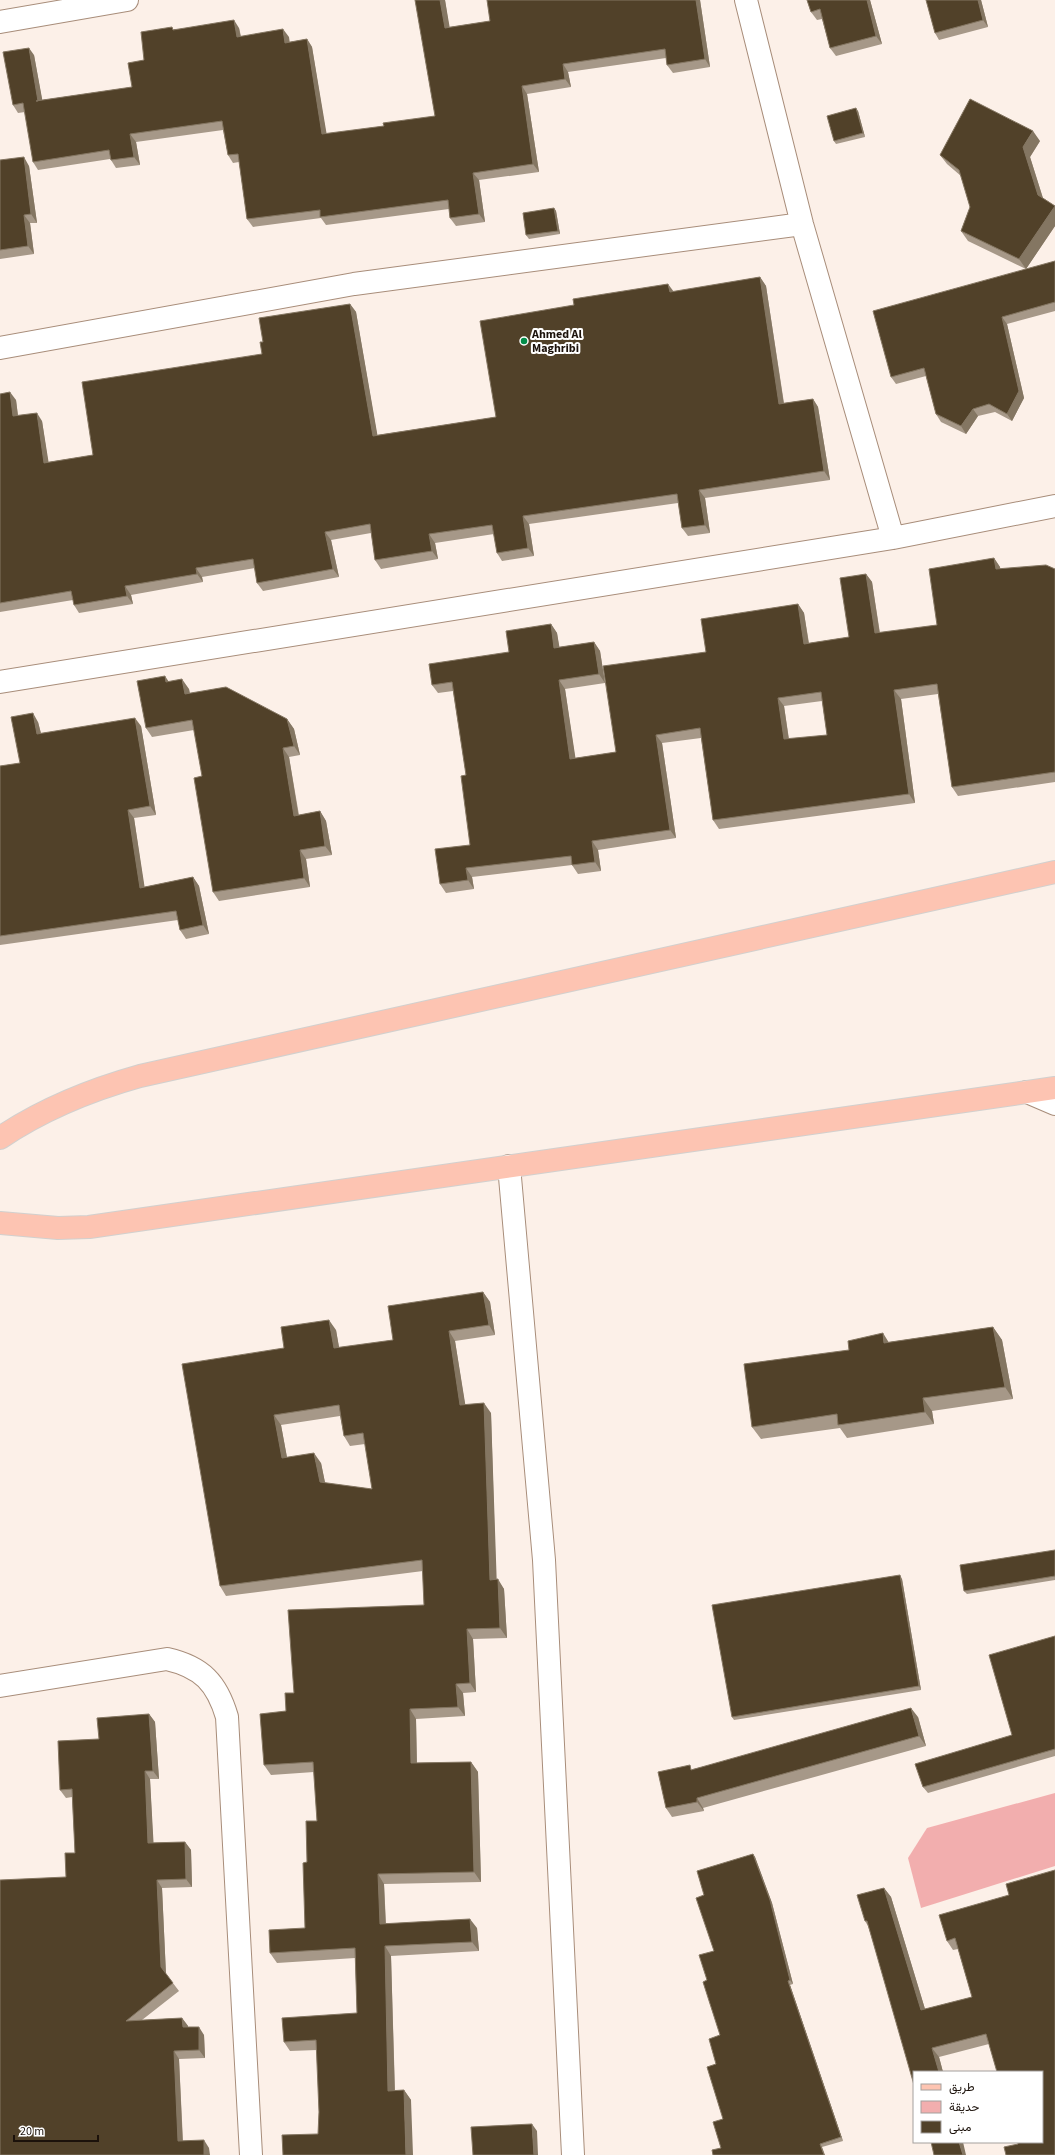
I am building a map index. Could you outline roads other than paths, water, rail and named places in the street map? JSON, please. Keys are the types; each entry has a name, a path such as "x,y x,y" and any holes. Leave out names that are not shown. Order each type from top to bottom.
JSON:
{"main road":[{"path":"0,1138 43,1112 74,1097 140,1076 1055,872"},
{"path":"0,1223 58,1228 89,1227 1055,1088"}],"street":[{"path":"0,22 127,0"},
{"path":"746,0 802,224 893,538"},
{"path":"0,348 354,284 802,224"},
{"path":"0,682 893,538 1055,506"},
{"path":"1027,1092 1055,1104"},
{"path":"509,1166 544,1560 573,2155"},
{"path":"0,1686 167,1659 185,1663 200,1672 213,1684 222,1700 228,1717 251,2155"}],"place":[{"name":"Ahmed Al Maghribi","path":"524,341"}]}
